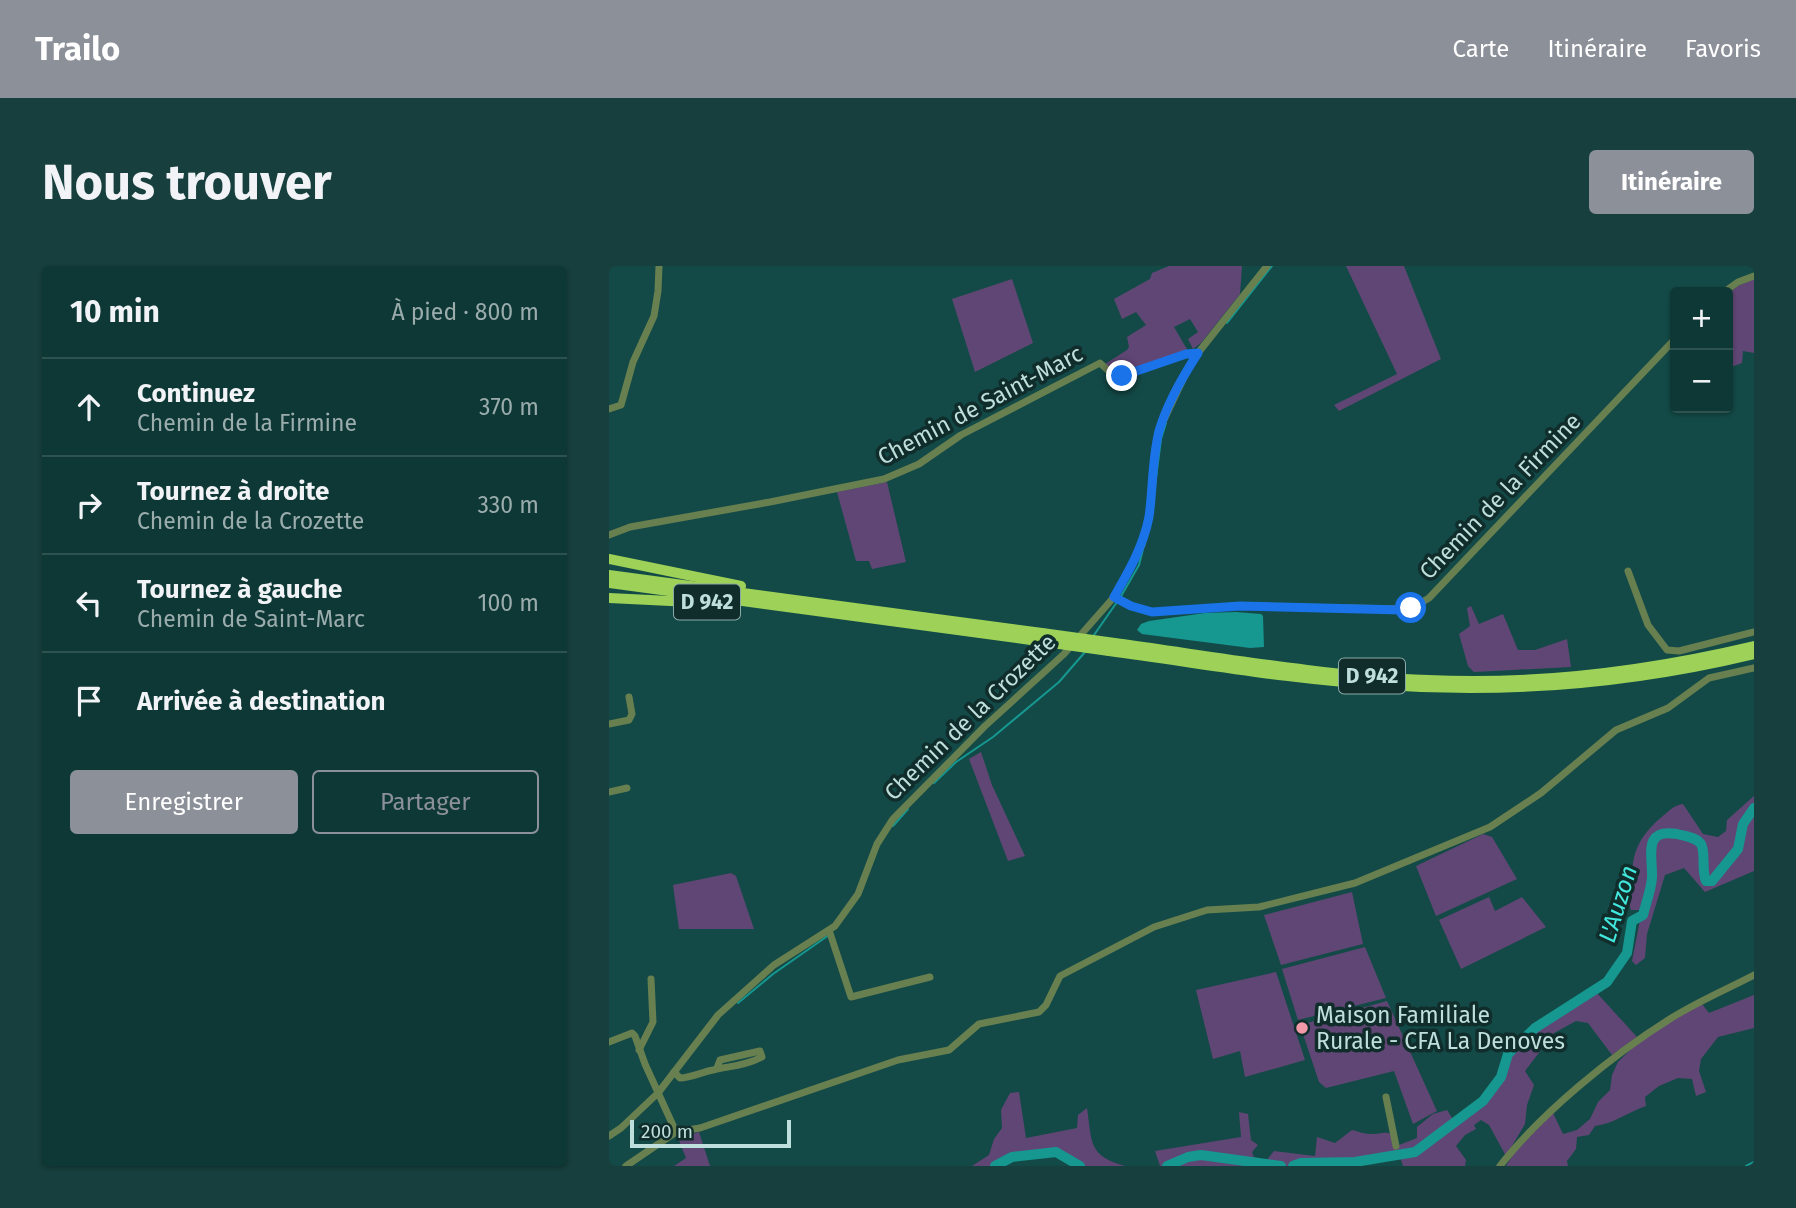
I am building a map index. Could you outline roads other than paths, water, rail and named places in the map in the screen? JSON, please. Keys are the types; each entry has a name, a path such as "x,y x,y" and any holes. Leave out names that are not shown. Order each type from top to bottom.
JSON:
{"highway":[{"name":"D 942","path":"609,559 805,605"},
{"name":"D 942","path":"609,575 1040,637 1122,644 1312,670 1430,680 1506,680 1599,673 1659,666 1754,646"},
{"name":"D 942","path":"609,583 805,605"},
{"name":"D 942","path":"609,598 805,605"},
{"name":"D 942","path":"1040,637 1109,651 1380,685 1458,688 1561,685 1626,678 1754,654"}],"street":[{"path":"609,409 621,405 633,362 654,316 659,266"},
{"name":"Chemin de la Crozette","path":"609,1136 658,1093 717,1015 774,965 835,926 857,894 877,844 893,819 985,726 1063,654 1114,597 1142,544 1149,517 1155,449 1160,428 1198,353 1267,266"},
{"path":"1731,287 1754,276"},
{"name":"Chemin de la Firmine","path":"1114,597 1131,606 1152,612 1230,606 1402,610 1419,604 1459,567 1670,344"},
{"name":"Chemin de Saint-Marc","path":"609,536 630,527 884,479 919,464 961,435 1100,363 1113,375 1122,376 1186,354 1198,353"},
{"path":"1628,571 1648,625 1667,650 1679,651 1754,632"},
{"path":"626,1166 676,1132 700,1128 898,1060 950,1050 979,1024 1039,1012 1046,1005 1060,976 1154,927 1207,910 1259,907 1355,883 1490,827 1541,793 1616,730 1668,708 1709,678 1754,668"},
{"path":"609,724 629,720 632,714 629,697"},
{"path":"609,792 627,788"},
{"path":"829,930 851,997 930,977"},
{"path":"1500,1166 1517,1144 1553,1109 1610,1062 1674,1017 1754,975"},
{"path":"639,1050 653,1022 651,979"},
{"path":"609,1042 632,1033 635,1036 676,1132"},
{"path":"674,1072 680,1078 687,1078 717,1068 737,1067 762,1056 760,1051 720,1060 717,1068"},
{"path":"1386,1097 1396,1146"}],"water":[{"path":"1236,612 1263,616 1264,647 1250,648 1142,634 1137,630 1141,624 1149,621 1205,613"}],"waterway":[{"path":"1227,323 1272,266"},
{"path":"1155,486 1161,439 1166,423"},
{"path":"1120,598 1139,565 1143,549"},
{"path":"1094,635 1117,602"},
{"path":"934,783 956,762 993,737 1059,682 1085,652"},
{"name":"L'Auzon","path":"1293,1166 1301,1163 1355,1162 1415,1152 1483,1101 1501,1077 1508,1054 1535,1028 1607,982 1627,953 1632,921 1643,915 1650,892 1654,839 1666,833 1696,840 1702,847 1706,881 1712,881 1738,849 1743,824 1754,808"},
{"path":"893,826 908,809"},
{"path":"738,1003 773,974 829,935"},
{"name":"L'Auzon","path":"995,1166 1012,1157 1056,1152 1080,1166"},
{"name":"L'Auzon","path":"1167,1166 1201,1155 1281,1166"},
{"path":"1746,1166 1754,1162"}],"place":[{"name":"Maison Familiale Rurale - CFA La Denoves","path":"1302,1028"}]}
